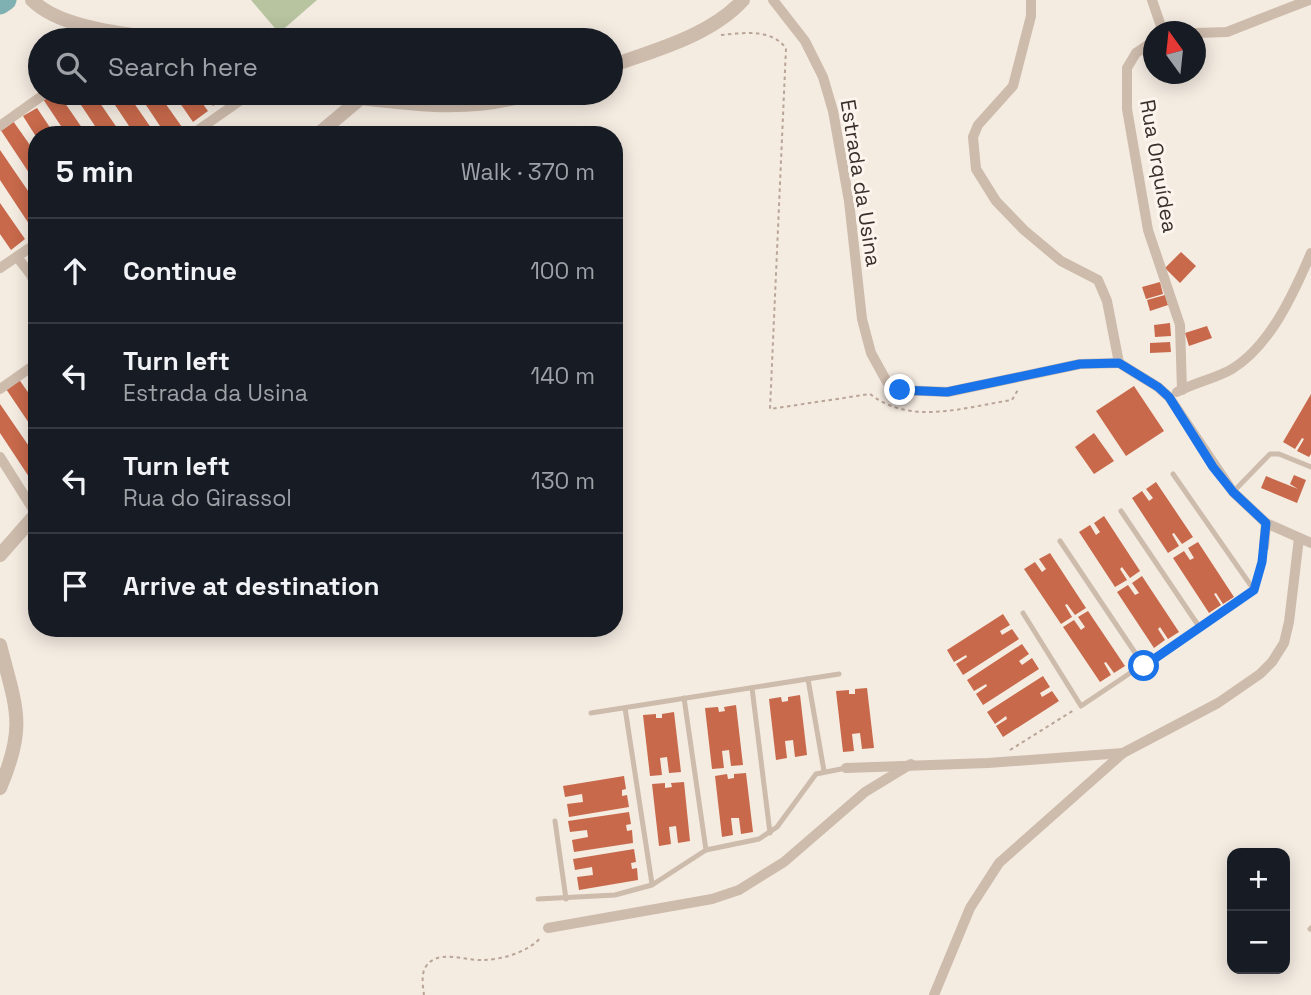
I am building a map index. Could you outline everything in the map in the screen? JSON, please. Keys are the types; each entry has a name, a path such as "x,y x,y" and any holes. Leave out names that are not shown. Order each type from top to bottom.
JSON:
{"street":[{"path":"32,0 53,15 90,28"},
{"path":"623,61 688,37 734,10 743,0"},
{"name":"Estrada da Usina","path":"773,0 805,41 823,77 833,111 849,201 862,319 871,353 887,382 900,390 947,392 1026,374"},
{"path":"1031,0 1031,16 1013,86 978,125 973,137 976,169 996,201 1024,230 1061,261 1098,280 1107,301 1119,363"},
{"path":"1152,0 1159,21"},
{"path":"1206,33 1227,32 1309,0"},
{"name":"Rua Orquídea","path":"1143,48 1136,53 1127,68 1127,109 1148,230 1180,325 1182,390"},
{"path":"0,125 29,105"},
{"path":"204,126 234,105"},
{"path":"326,126 346,105"},
{"path":"431,105 468,105"},
{"path":"0,268 28,249"},
{"path":"1169,397 1218,376 1249,357 1278,317 1311,253"},
{"path":"17,257 28,275"},
{"path":"1026,374 1080,364 1119,363 1169,397 1233,492 1266,523 1311,544"},
{"path":"0,389 28,369"},
{"path":"0,457 28,501"},
{"path":"0,555 28,523"},
{"path":"1264,547 1266,523"},
{"path":"934,995 970,908 999,863 1123,753 1218,703 1260,674 1272,662 1284,643 1289,622 1299,538"},
{"path":"0,645 16,707 18,729 16,747 0,788"},
{"path":"846,768 988,763 1123,753"},
{"path":"548,928 712,899 739,890 784,862 865,792 911,765"}],"lane":[{"path":"1233,492 1270,454 1279,454 1311,467"},
{"path":"1173,474 1254,590"},
{"path":"1121,511 1200,628"},
{"path":"1060,541 1144,666"},
{"path":"1023,613 1081,706 1254,590 1264,547"},
{"path":"591,713 839,674"},
{"path":"808,679 824,771"},
{"path":"752,688 770,833"},
{"path":"684,698 706,850"},
{"path":"625,708 652,885"},
{"path":"538,899 615,895 652,885 706,850 744,844 770,833 808,783 824,771 846,768"},
{"path":"555,821 566,899"}],"path":[{"path":"714,35 767,35 780,40 786,48 770,409 870,394 885,406 909,413 939,412 1012,400 1026,374"},
{"path":"988,763 1081,706"},
{"path":"424,995 423,975 432,961 442,957 482,960 511,954 534,946 548,928"}],"green space":[{"path":"251,0 317,0 285,28 275,28"}],"building":[{"path":"47,105 66,105 81,126 61,126"},
{"path":"81,105 101,105 116,126 95,126"},
{"path":"115,105 135,105 150,126 129,126"},
{"path":"146,105 166,105 181,126 160,126"},
{"path":"181,105 204,105 208,111 193,122"},
{"path":"37,108 49,126 29,126 23,116"},
{"path":"13,121 28,142 28,171 0,129"},
{"path":"0,150 28,191 28,222 0,180"},
{"path":"0,203 25,239 11,250 0,234"},
{"path":"1181,252 1196,266 1180,283 1165,268"},
{"path":"1160,282 1163,294 1146,299 1142,287"},
{"path":"1165,295 1168,305 1150,311 1147,300"},
{"path":"1170,323 1171,336 1155,337 1154,325"},
{"path":"1207,326 1212,338 1189,346 1185,333"},
{"path":"1170,342 1171,352 1150,353 1150,343"},
{"path":"18,378 28,392 28,422 4,386"},
{"path":"1134,386 1164,431 1126,456 1096,411"},
{"path":"1311,394 1309,457 1297,451 1304,439 1302,438 1295,449 1283,442"},
{"path":"0,404 28,445 28,475 0,433"},
{"path":"1094,433 1114,461 1094,474 1075,447"},
{"path":"1294,475 1306,480 1297,503 1261,488 1266,476 1298,489 1290,484"},
{"path":"1156,482 1193,537 1182,544 1174,533 1172,534 1179,546 1168,553 1132,498 1142,491 1149,501 1153,498 1146,489"},
{"path":"1104,516 1140,571 1130,578 1122,567 1120,569 1127,580 1115,587 1079,532 1090,525 1096,535 1100,532 1094,523"},
{"path":"1198,542 1234,597 1223,604 1216,593 1214,594 1221,605 1209,613 1173,558 1184,551 1190,560 1194,558 1188,548"},
{"path":"1050,553 1086,608 1075,615 1067,604 1065,605 1072,617 1061,624 1024,569 1035,562 1042,572 1046,569 1039,559"},
{"path":"1142,576 1179,632 1168,639 1160,627 1158,629 1165,640 1154,648 1117,592 1128,585 1135,595 1139,593 1132,583"},
{"path":"1088,611 1125,666 1114,673 1106,662 1104,663 1111,675 1100,682 1063,627 1074,620 1081,630 1085,627 1078,617"},
{"path":"1003,614 1010,625 1000,631 1002,635 1012,629 1019,639 963,675 956,664 967,657 966,655 954,662 947,650"},
{"path":"1022,644 1029,654 1019,661 1022,665 1032,658 1039,669 983,705 976,694 987,686 986,684 974,691 967,680"},
{"path":"1043,676 1050,687 1040,693 1042,697 1052,691 1059,701 1003,737 996,726 1007,719 1006,716 995,724 987,712"},
{"path":"867,688 874,748 862,749 860,733 852,734 854,751 843,752 836,691 849,690 849,694 855,694 855,689"},
{"path":"800,695 807,755 795,757 793,740 785,741 787,758 776,760 769,699 781,697 782,702 788,701 788,697"},
{"path":"736,705 743,765 731,766 729,750 722,751 724,768 712,769 705,708 718,707 719,712 725,711 724,707"},
{"path":"674,712 681,772 669,773 667,757 660,758 662,775 650,776 643,715 656,714 656,718 662,718 662,714"},
{"path":"746,773 753,832 741,834 739,818 731,818 733,835 722,837 715,776 727,774 728,779 734,778 734,774"},
{"path":"624,776 626,789 622,790 622,796 627,795 629,807 569,817 567,804 583,802 582,794 565,797 563,786"},
{"path":"684,782 690,841 678,843 676,826 669,827 671,844 659,846 652,784 665,783 665,788 672,787 671,783"},
{"path":"629,812 631,824 626,825 627,831 632,830 633,843 574,852 572,840 588,837 587,830 570,832 568,821"},
{"path":"634,849 636,862 631,863 632,869 637,868 638,880 579,890 577,877 593,875 592,867 575,870 573,859"}],"waterway":[{"path":"0,4 6,0"}],"route":[{"path":"900,390 947,392 1080,364 1119,363 1169,397 1213,467 1233,492 1266,523 1264,547 1254,590 1144,666"}]}
